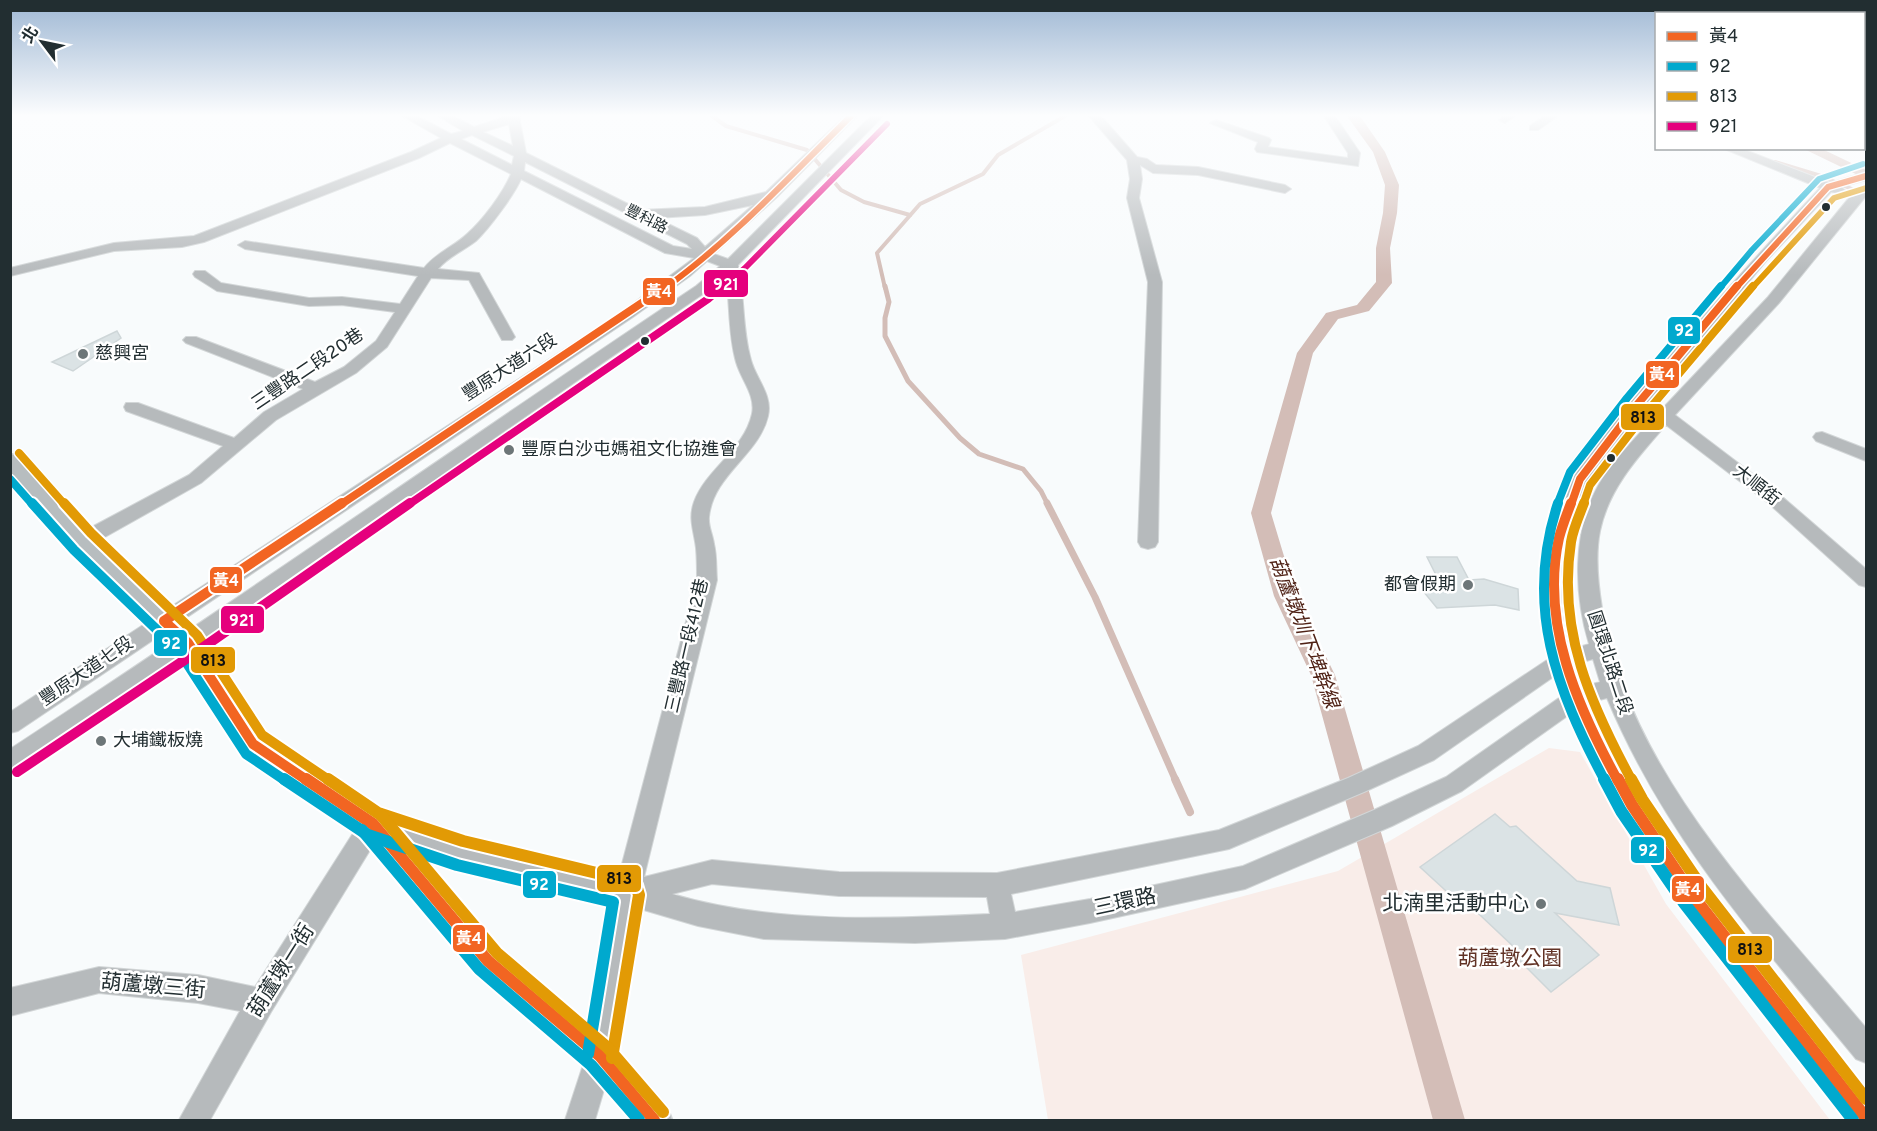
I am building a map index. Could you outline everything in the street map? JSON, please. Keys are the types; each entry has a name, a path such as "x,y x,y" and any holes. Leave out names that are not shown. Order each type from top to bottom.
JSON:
{"main road":[{"path":"10,461 82,541 188,643 252,744 373,824 488,961 600,1056 654,1120"}],"street":[{"path":"10,272 113,247 132,244 179,243 199,239 381,169"},
{"name":"豐科路","path":"509,169 670,250 705,255"},
{"name":"三豐路二段20巷","path":"82,541 195,479 270,416 350,369 374,351 382,344 427,273 438,260 472,237 511,188 517,169"},
{"name":"豐科路","path":"549,169 632,213 692,241 705,255"},
{"name":"豐原大道六段","path":"164,621 628,314 685,273 797,169"},
{"path":"188,643 519,412 663,317 731,265 825,169"},
{"path":"1134,169 1136,179 1133,198 1155,282 1148,542"},
{"path":"1153,169 1198,171 1285,189"},
{"path":"1781,169 1828,187 1864,197"},
{"path":"1828,187 1866,176"},
{"name":"圓環北路二段","path":"1828,187 1761,258 1636,406 1580,479 1564,517 1559,538 1555,582 1564,660 1595,738 1627,795 1687,886 1866,1118"},
{"path":"632,213 667,214 703,211 732,206 772,194"},
{"name":"圓環北路二段","path":"1864,197 1747,330 1664,416 1613,476 1599,503 1592,525 1586,573 1589,600 1600,650 1623,712 1658,779 1711,860 1866,1050"},
{"path":"245,245 427,273 474,276 507,337"},
{"path":"705,255 731,265"},
{"name":"三豐路一段412巷","path":"580,1120 600,1056 627,894 707,580 705,543 700,517 710,488 752,434 760,417 761,398 744,363 738,335 737,288 731,265"},
{"path":"201,274 218,287 309,302 342,301 404,309"},
{"path":"191,340 315,388"},
{"name":"大順街","path":"1636,406 1664,416 1773,498 1866,580"},
{"path":"132,407 237,445"},
{"path":"1822,437 1866,455"},
{"name":"豐原大道七段","path":"10,724 164,621"},
{"name":"豐原大道七段","path":"10,762 188,643"},
{"name":"三環路","path":"627,894 712,872 839,884 997,885 1221,841 1426,753 1564,660 1600,650"},
{"path":"1579,696 1614,687"},
{"name":"三環路","path":"373,824 460,853 698,914 764,926 915,930 1005,926 1090,911 1245,877 1383,818 1454,784 1579,696"},
{"name":"葫蘆墩一街","path":"194,1120 261,1002 373,824"},
{"path":"997,885 1005,926"},
{"name":"葫蘆墩三街","path":"10,1002 99,980 198,989 261,1002"}],"green space":[{"name":"葫蘆墩公園","path":"1549,748 1580,752 1666,904 1830,1120 1048,1120 1021,955 1338,871"}],"building":[{"name":"慈興宮","path":"117,331 121,338 73,371 52,362"},
{"name":"都會假期","path":"1427,557 1457,557 1469,580 1484,579 1518,589 1519,610 1495,605 1437,608 1423,591 1439,581"},
{"name":"北湳里活動中心","path":"1495,814 1510,827 1516,826 1577,881 1610,888 1619,925 1555,913 1599,955 1551,992 1514,955 1517,950 1463,899 1457,901 1420,867"}],"waterway":[{"path":"823,169 841,190 864,202 910,215"},
{"path":"885,288 877,253 920,204 983,174 987,169"},
{"name":"葫蘆墩圳下埤幹線","path":"1386,169 1392,185 1390,213 1383,248 1384,283 1363,308 1332,316 1305,353 1261,513 1285,596 1323,675 1449,1120"},
{"path":"1797,169 1866,195"},
{"path":"1853,169 1866,175"},
{"path":"885,286 889,302 885,318 885,336 908,381 960,438 979,454 1023,469 1041,491 1047,503"},
{"path":"1047,503 1095,597 1176,781"},
{"path":"1175,779 1190,812"}],"transit line":[{"name":"黃4","path":"654,1120 600,1056 488,961 373,824 253,744 188,643 164,621 628,314 685,273 798,169"},
{"name":"921","path":"17,772 195,653 526,422 708,299 745,268 843,169"},
{"name":"92","path":"1849,169 1819,179 1752,250 1627,398 1570,472 1547,536 1543,582 1546,628 1553,664 1584,742 1621,811 1684,903 1853,1120"},
{"name":"黃4","path":"1866,176 1828,187 1761,258 1636,406 1580,479 1559,538 1555,582 1558,627 1564,660 1595,738 1632,805 1693,896 1866,1118"},
{"name":"813","path":"1866,188 1834,198 1770,266 1645,414 1590,485 1571,540 1567,582 1570,626 1576,657 1606,733 1642,799 1703,889 1866,1099"},
{"name":"813","path":"19,453 91,533 197,635 262,735 378,813 463,841 630,881 636,885 639,895 612,1058"},
{"name":"92","path":"10,479 74,550 179,651 246,754 368,835 457,865 613,902 588,1054"},
{"name":"813","path":"380,814 497,953 608,1048 663,1112"},
{"name":"92","path":"362,830 479,969 591,1065 639,1120"}],"place":[{"name":"慈興宮","path":"83,354"},
{"name":"豐原白沙屯媽祖文化協進會","path":"509,450"},
{"name":"都會假期","path":"1468,585"},
{"name":"大埔鐵板燒","path":"101,741"},
{"name":"北湳里活動中心","path":"1541,904"}]}
